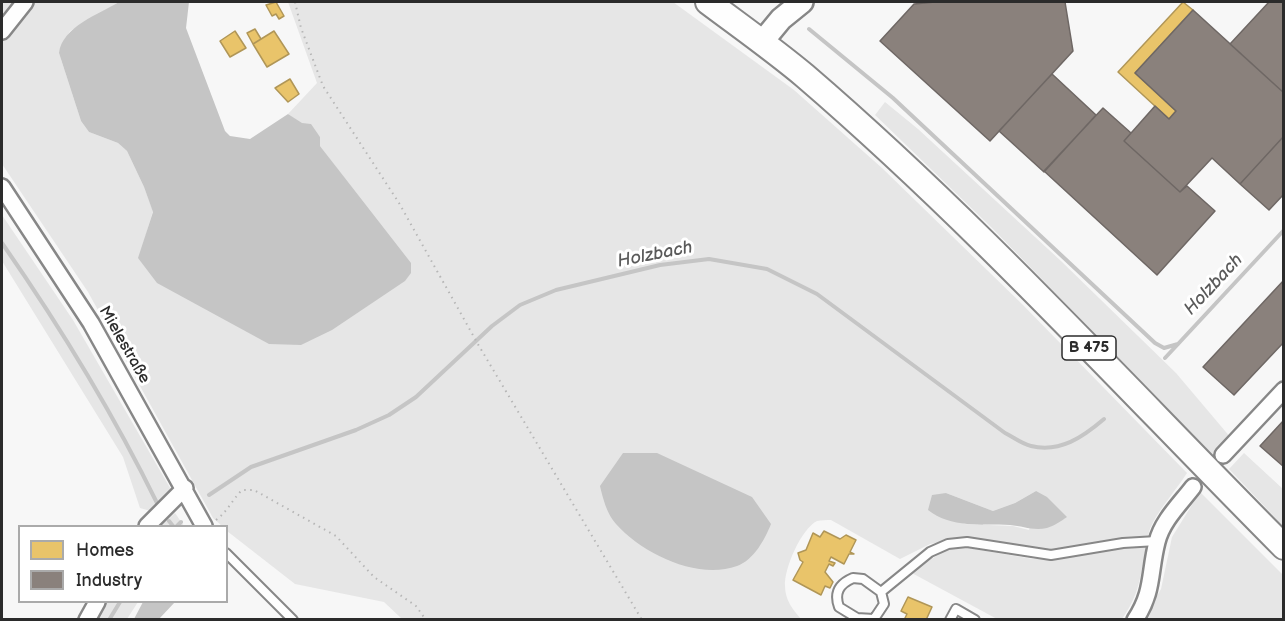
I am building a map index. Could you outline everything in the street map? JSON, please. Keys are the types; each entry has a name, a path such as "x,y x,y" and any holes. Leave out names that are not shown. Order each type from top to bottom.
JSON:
{"main road":[{"name":"B 475","path":"708,2 803,75 892,153 980,237 1284,547"}],"street":[{"path":"2,31 25,2"},
{"path":"762,42 781,19 802,2"},
{"name":"Mielestraße","path":"2,187 91,324 203,525"},
{"path":"1223,455 1284,390"},
{"path":"1135,620 1151,589 1157,541 1164,525 1194,487"},
{"path":"148,525 184,488"},
{"path":"87,620 96,603"}],"lane":[{"path":"881,592 930,552 948,544 966,542 1051,555 1123,543 1157,541"},
{"path":"228,555 293,620"},
{"path":"853,578 863,579 881,592 884,604 880,614 867,619 857,618 839,608 837,592 844,582 853,578"},
{"path":"950,620 956,609 975,620"}],"path":[{"path":"295,2 301,28 323,86 399,203 479,345 642,620"},
{"path":"210,525 227,512 234,498 242,490 254,490 336,536 374,577 416,606 426,620"}],"shaded area":[{"path":"2,2 119,2 70,31 59,53 81,121 89,132 118,143 127,151 144,187 153,211 139,258 362,202 320,146 320,137 288,114 317,83 288,2 673,2 794,90 882,168 1022,304 1187,473 1152,525 1138,587 1122,619 997,619 910,572 948,549 968,548 1033,559 1081,555 1108,548 1100,542 1050,550 1004,545 965,537 930,544 900,559 831,520 817,521 811,525 795,550 787,570 786,596 801,619 402,619 384,602 295,584 228,532 228,525 221,525 213,518 88,292 2,164","holes":["1036,491 1029,530 1013,526 964,524 946,493 993,511 1015,503"]},
{"path":"119,2 189,2 186,28 225,131 230,136 250,139 288,114 302,123 311,124 320,137 320,146 411,263 411,273 405,281 332,330 301,345 269,344 157,283 138,258 153,212 144,187 127,151 118,143 89,132 81,121 59,53 67,36 74,29"},
{"path":"885,102 918,129 1061,261 1176,373 1231,438 1214,456 992,228 875,115"},
{"path":"2,215 73,320 173,493 154,512 140,508 123,457 2,261"},
{"path":"623,453 657,453 752,497 771,524 766,536 749,559 737,566 721,569 705,570 688,567 656,554 627,535 613,520 606,506 600,486"},
{"path":"1244,453 1283,489 1283,526 1229,469"},
{"path":"1036,491 1047,497 1067,517 1050,527 1037,529 956,522 946,520 928,510 932,495 946,493 993,511 1015,503"},
{"path":"1200,492 1283,575 1283,619 1144,619 1161,589 1172,537"},
{"path":"175,513 183,525 162,525"},
{"path":"106,603 137,603 127,619 97,619"},
{"path":"142,603 174,603 159,619 134,619"}],"building: Homes":[{"path":"276,2 284,16 279,19 276,14 272,16 266,5"},
{"path":"1183,2 1193,10 1135,73 1176,111 1169,119 1118,72"},
{"path":"255,29 261,39 253,44 247,33"},
{"path":"235,31 246,48 230,57 220,41"},
{"path":"274,31 289,54 267,67 253,44"},
{"path":"290,79 299,94 288,102 275,88"},
{"path":"824,531 840,539 846,535 856,540 850,552 854,554 849,554 844,564 831,557 829,561 835,563 833,566 829,564 825,572 833,582 830,588 825,586 821,595 793,580 803,562 798,553 806,550 813,533 820,537"},
{"path":"908,597 932,607 926,620 904,620 907,614 901,611"}],"building: Industry":[{"path":"1065,2 1073,51 990,141 880,41 914,4"},
{"path":"1269,2 1284,2 1284,93 1230,44"},
{"path":"1193,10 1284,93 1284,136 1240,184 1212,158 1180,192 1124,141 1155,106 1169,119 1176,111 1135,73"},
{"path":"1052,74 1096,115 1044,172 999,131"},
{"path":"1103,108 1131,133 1124,141 1180,192 1187,186 1215,211 1157,275 1044,171"},
{"path":"1284,136 1284,194 1269,210 1240,184"},
{"path":"1284,280 1284,342 1234,395 1203,367"},
{"path":"1284,420 1284,467 1260,446"}],"waterway":[{"path":"809,29 893,98 1155,343 1164,348 1178,344"},
{"name":"Holzbach","path":"1165,358 1284,230"},
{"path":"2,243 84,370 157,503"},
{"name":"Holzbach","path":"209,495 251,467 356,430 389,415 416,397 492,326 520,305 556,290 660,265 709,259 767,269 817,294 1005,433 1024,444 1042,448 1061,445 1088,432 1104,419"},
{"path":"169,521 172,525"},
{"name":"Holzbach","path":"178,525 181,522"},
{"name":"Holzbach","path":"109,620 119,603"}]}
